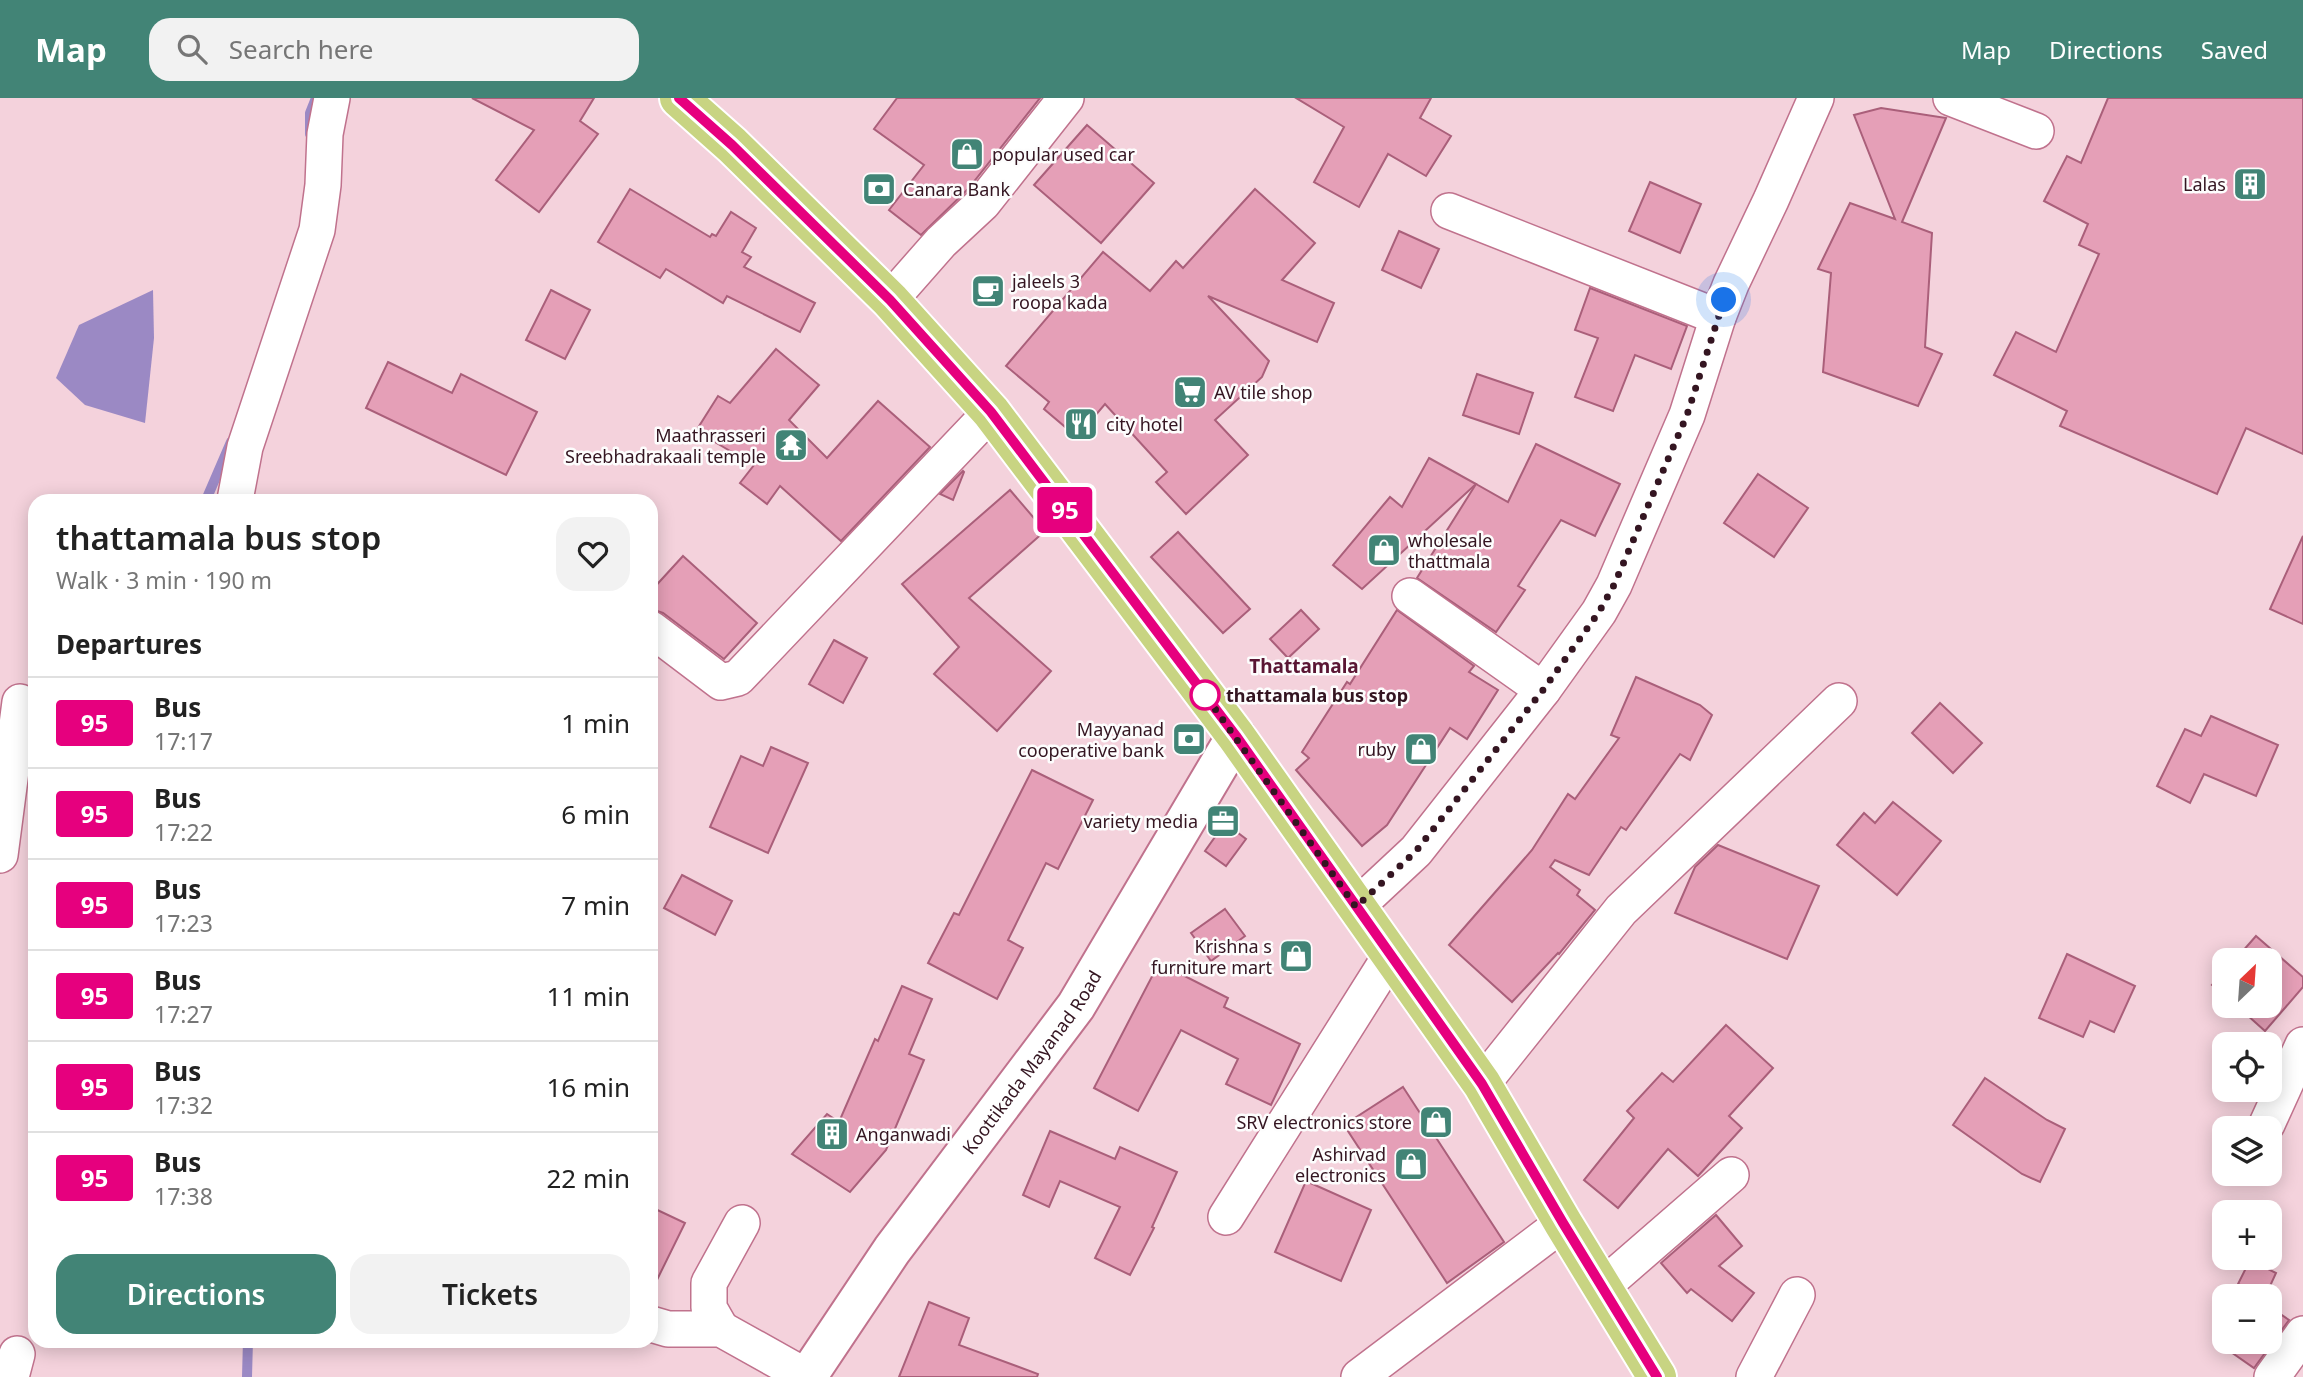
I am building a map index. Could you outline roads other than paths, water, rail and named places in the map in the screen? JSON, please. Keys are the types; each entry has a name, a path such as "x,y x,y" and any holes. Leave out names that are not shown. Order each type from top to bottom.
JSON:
{"main road":[{"path":"679,98 732,145 890,300 991,412 1236,736 1482,1084 1657,1377"},
{"name":"Koottikada Mayanad Road","path":"807,1377 892,1250 1076,1006 1236,736"}],"street":[{"path":"236,494 245,447 317,230 323,185 325,134 332,98"},
{"path":"890,300 941,242 983,203 1066,98"},
{"path":"1356,907 1416,851 1543,690 1599,612 1614,585 1687,415 1717,317 1816,98"},
{"path":"1951,98 2036,131"},
{"path":"1449,211 1717,317"},
{"path":"658,634 721,682 738,678 991,412"},
{"path":"1410,596 1543,690"},
{"path":"0,855 18,701"},
{"path":"1482,1084 1621,910 1839,701"},
{"path":"1226,1217 1391,955"},
{"path":"2271,1116 2303,1045"},
{"path":"1602,1287 1731,1175"},
{"path":"721,1329 709,1308 709,1283 741,1223"},
{"path":"1359,1377 1563,1223"},
{"path":"1754,1377 1797,1295"},
{"path":"658,1326 668,1329 721,1329 807,1377"},
{"path":"2272,1377 2303,1334"}],"waterway":[{"path":"310,134 310,113 316,98"},
{"path":"209,494 231,442"},
{"path":"247,1377 248,1348"}],"place":[{"name":"popular used car","path":"967,154"},
{"name":"Lalas","path":"2250,184"},
{"name":"Canara Bank","path":"879,189"},
{"name":"jaleels 3 roopa kada","path":"988,291"},
{"name":"AV tile shop","path":"1190,392"},
{"name":"city hotel","path":"1081,424"},
{"name":"Maathrasseri Sreebhadrakaali temple","path":"791,445"},
{"name":"wholesale thattmala","path":"1384,550"},
{"name":"thattamala bus stop","path":"1205,695"},
{"name":"Mayyanad cooperative bank","path":"1189,739"},
{"name":"ruby","path":"1421,749"},
{"name":"variety media","path":"1223,821"},
{"name":"Krishna s furniture mart","path":"1296,956"},
{"name":"SRV electronics store","path":"1436,1122"},
{"name":"Anganwadi","path":"832,1134"},
{"name":"Ashirvad electronics","path":"1411,1164"}],"district":[{"name":"Thattamala","path":"1304,666"}]}
